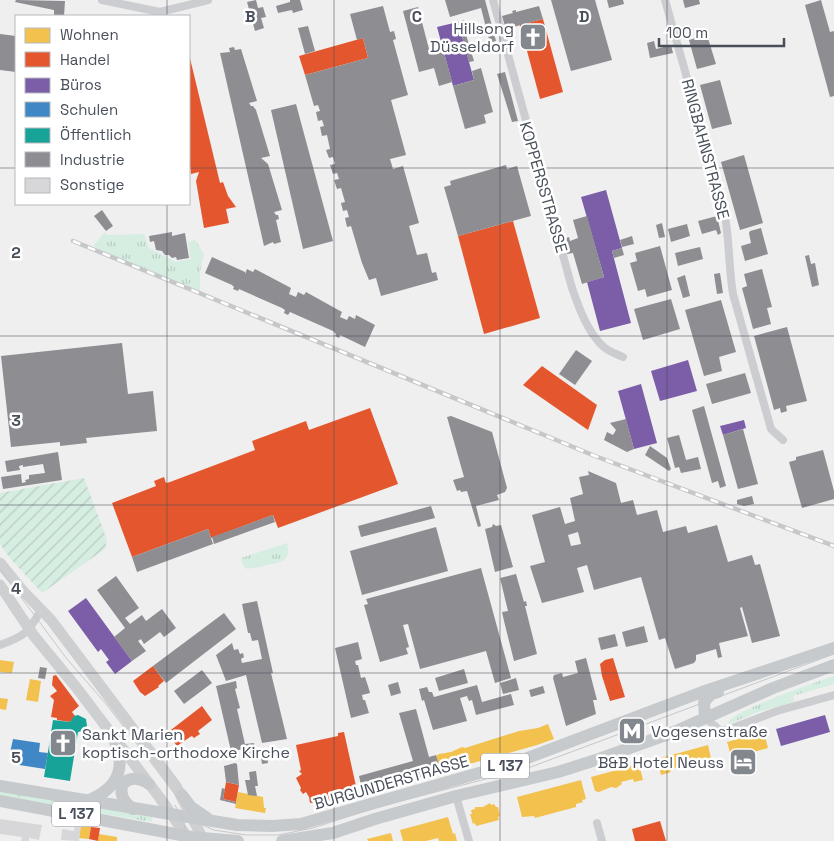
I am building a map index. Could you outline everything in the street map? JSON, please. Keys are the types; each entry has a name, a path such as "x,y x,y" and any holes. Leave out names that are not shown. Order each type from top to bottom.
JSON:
{"main road":[{"path":"0,563 22,590 51,620 191,807 212,821"},
{"path":"0,586 30,629 149,784 188,839"},
{"name":"L 137","path":"677,701 834,648"},
{"name":"L 137","path":"705,718 773,688 834,665"},
{"path":"705,718 703,707 707,697 718,692 732,681"},
{"path":"677,701 691,706 705,718"},
{"name":"BURGUNDERSTRASSE","path":"193,818 237,825 272,826 301,824 320,820 371,803 514,763 677,701"},
{"name":"BURGUNDERSTRASSE","path":"282,841 333,833 456,796 558,772 641,744 705,718"},
{"path":"87,801 108,789 117,775 120,757 118,748 110,733"},
{"path":"133,809 123,800 121,795 122,785 130,778 149,784"},
{"name":"L 137","path":"0,786 193,818"},
{"path":"182,795 203,840"},
{"name":"L 137","path":"0,801 188,839 238,841"}],"street":[{"path":"102,0 160,12 208,0"},
{"name":"KOPPERSSTRASSE","path":"493,0 578,306 596,340 605,348 623,357"},
{"name":"RINGBAHNSTRASSE","path":"665,0 724,206 730,280 733,294 771,429 783,440"},
{"path":"0,646 17,639 30,629 41,610"},
{"path":"705,718 720,730 727,730 777,711 834,695"},
{"path":"456,796 468,841"},
{"path":"596,823 602,841"}],"green space":[{"path":"105,232 107,235 144,234 149,248 176,262 191,259 188,242 195,240 204,254 200,272 200,292 129,264 93,246"},
{"path":"84,478 107,540 105,549 42,593 9,557 0,544 0,493"},
{"path":"287,543 288,554 284,560 247,569 243,565 241,558"},
{"path":"834,676 834,684 793,696 794,702 728,723 733,717 759,704"},
{"path":"0,790 152,817 152,822 0,797"}],"building: Wohnen":[{"path":"0,660 14,662 12,673 0,672"},
{"path":"30,679 41,681 38,702 26,700"},
{"path":"0,698 8,699 6,710 0,709"},
{"path":"548,724 554,739 441,772 436,756 439,754"},
{"name":"B&B Hotel Neuss","path":"764,732 768,748 750,753 755,771 737,776 727,742"},
{"path":"708,745 711,758 670,769 671,772 661,775 657,759"},
{"path":"639,764 643,780 634,782 633,779 621,782 622,784 616,788 611,787 599,792 595,791 591,777"},
{"path":"581,780 586,799 576,804 576,807 535,818 534,816 522,817 517,797"},
{"path":"238,792 263,797 264,808 266,808 265,813 235,808"},
{"path":"490,803 498,807 499,820 476,826 475,823 473,824 470,814 472,814 471,810"},
{"path":"448,817 457,841 439,841 438,838 426,841 403,841 400,830"},
{"path":"81,825 91,827 89,839 79,838"},
{"path":"391,833 393,841 368,841 367,839"},
{"path":"99,834 117,837 117,841 98,841"}],"building: Handel":[{"path":"543,19 563,92 540,99 520,25"},
{"path":"363,38 368,58 305,75 299,56"},
{"path":"190,58 220,183 223,182 228,196 236,207 226,209 229,223 204,228 196,181 199,172 191,174"},
{"path":"513,221 540,318 484,334 458,236"},
{"path":"542,366 597,405 588,430 523,385"},
{"path":"370,408 398,484 278,528 273,515 211,538 208,529 132,557 112,503 156,486 154,481 164,477 166,483 170,482 255,450 252,441 306,421 309,430"},
{"path":"613,658 625,697 610,701 600,664 605,660"},
{"path":"153,666 164,681 159,687 145,696 133,681"},
{"path":"56,675 79,706 72,712 75,716 70,722 51,717 54,700 50,696 57,691 52,685 53,676"},
{"path":"202,706 212,720 198,731 200,734 194,738 190,737 177,746 167,733"},
{"path":"344,732 358,795 352,796 351,794 341,798 340,796 335,800 334,797 330,801 328,799 324,802 322,800 318,803 310,803 306,792 303,794 300,790 301,788 296,778 302,774 299,771 301,770 296,745 338,736 338,733"},
{"path":"226,782 239,785 236,802 223,799"},
{"path":"660,821 666,841 635,841 632,829"},
{"path":"91,827 100,828 98,841 89,839"}],"building: Büros":[{"path":"458,22 474,80 453,86 437,27"},
{"path":"606,190 622,248 612,251 631,323 600,331 587,282 604,277 581,197"},
{"path":"688,360 697,391 660,401 651,371"},
{"path":"641,384 657,443 634,449 618,391"},
{"path":"744,420 746,428 723,435 720,426"},
{"path":"86,598 132,661 115,674 106,662 109,660 101,649 98,652 68,611"},
{"path":"825,715 830,732 781,746 776,729"}],"building: Schulen":[{"path":"13,739 40,743 39,752 48,753 45,769 13,764 15,754 10,753"}],"building: Öffentlich":[{"name":"Sankt Marien koptisch-orthodoxe Kirche","path":"78,715 86,719 87,726 83,731 78,732 70,781 44,777 53,720 70,722 74,716"}],"building: Industrie":[{"path":"16,0 65,1 64,15 54,15 54,10 15,2"},
{"path":"256,0 258,8 263,7 266,17 261,18 264,28 255,31 247,2"},
{"path":"290,0 300,0 303,10 293,13 292,10 278,13 276,6 290,2"},
{"path":"445,0 485,0 496,41 490,43 481,8 450,17"},
{"path":"551,0 595,0 612,60 571,71"},
{"path":"607,0 623,0 624,4 609,8"},
{"path":"683,0 699,0 700,4 685,8"},
{"path":"821,0 830,32 834,31 834,96 830,97 805,5"},
{"path":"383,6 390,32 394,31 396,39 393,40 408,95 391,100 406,155 390,159 393,169 403,166 419,223 409,226 417,255 427,253 432,273 436,272 438,280 381,296 376,278 369,280 351,226 347,227 345,218 349,217 347,210 343,211 341,203 345,202 341,188 337,189 334,180 339,179 337,173 333,174 330,165 335,164 333,157 329,158 326,150 330,149 327,135 322,136 320,127 324,126 322,120 318,121 316,112 320,111 318,105 314,106 305,75 368,58 363,38 357,40 350,14"},
{"path":"539,6 543,19 506,29 502,16 513,13 512,11 516,10 516,12"},
{"path":"418,7 429,49 442,45 452,82 439,86 434,68 419,72 403,11"},
{"path":"464,20 466,27 464,28 474,61 469,62 458,22"},
{"path":"308,26 315,51 305,54 298,28"},
{"path":"0,34 15,36 15,72 0,70"},
{"path":"707,35 716,64 697,69 689,40"},
{"path":"654,41 656,49 671,45 673,53 650,58 647,43"},
{"path":"234,47 235,50 241,49 257,101 249,103 256,110 270,156 261,158 268,164 282,210 274,212 278,215 279,219 276,220 281,242 274,244 273,242 264,246 220,53 230,52 229,48"},
{"path":"481,68 493,112 484,115 486,123 465,129 453,86 474,80 472,71"},
{"path":"505,72 518,121 512,122 497,74"},
{"path":"720,80 732,124 712,129 700,85"},
{"path":"296,104 333,241 303,249 271,110"},
{"path":"744,155 763,223 740,230 721,162"},
{"path":"506,165 507,169 517,166 531,216 458,236 444,187 451,185 450,181"},
{"path":"102,210 113,226 106,231 94,216"},
{"path":"587,216 604,277 582,284 573,253 567,254 564,242 567,242 566,238 569,237 570,241 578,238 573,220"},
{"path":"717,216 721,233 718,235 716,230 702,234 698,221"},
{"path":"662,223 665,237 659,238 656,225"},
{"path":"687,224 690,236 671,242 668,229"},
{"path":"761,228 768,254 745,261 741,246 751,243 750,231"},
{"path":"172,232 172,236 185,233 189,258 177,260 176,257 172,258 169,255 165,255 162,251 156,250 154,241 150,242 149,236"},
{"path":"632,236 634,244 622,247 620,240"},
{"path":"660,246 672,290 647,297 645,289 638,291 630,263 637,261 635,253"},
{"path":"700,247 703,259 678,266 675,253"},
{"path":"622,248 624,255 614,258 612,251"},
{"path":"809,255 811,264 815,263 819,285 812,287 805,256"},
{"path":"212,257 245,272 245,274 247,269 253,272 255,269 291,288 289,294 296,297 298,292 304,295 306,292 342,312 340,317 347,320 349,316 355,319 356,315 375,325 365,347 340,335 339,338 335,336 336,334 333,331 290,312 288,315 284,313 285,310 282,308 239,289 238,291 233,289 232,285 205,273"},
{"path":"762,269 772,307 767,308 771,324 753,329 742,288 747,286 744,274"},
{"path":"720,273 723,293 717,294 714,274"},
{"path":"685,275 690,296 683,298 677,278"},
{"path":"671,299 680,329 643,340 634,309"},
{"path":"721,300 736,352 719,357 722,371 704,376 685,310"},
{"path":"787,327 807,401 786,406 787,411 781,413 780,408 774,410 754,336"},
{"path":"122,343 128,394 153,391 157,431 86,438 87,443 60,446 60,442 11,447 1,356"},
{"path":"576,350 592,361 575,385 559,374"},
{"path":"745,373 751,393 712,404 706,384"},
{"path":"704,406 726,486 720,488 718,481 712,483 692,410"},
{"path":"451,416 492,432 507,488 505,492 497,495 499,500 476,506 481,526 478,527 467,491 457,491 453,480 464,477 447,417"},
{"path":"626,419 634,449 627,452 604,440 607,432 613,435 616,430 610,423"},
{"path":"743,429 758,484 738,489 723,435"},
{"path":"679,435 686,460 698,457 701,469 681,473 679,467 675,468 667,438"},
{"path":"650,446 667,458 671,469 669,471 645,455"},
{"path":"823,450 834,491 834,499 802,508 789,462 796,460 796,457"},
{"path":"58,452 62,480 3,489 1,477 21,474 22,483 29,479 29,475 45,473 43,464 23,467 23,465 19,466 20,470 7,472 5,461"},
{"path":"588,471 616,483 621,503 633,500 637,515 657,510 663,532 686,526 688,533 717,525 728,562 752,555 755,565 760,564 780,636 752,643 742,607 740,608 748,636 719,643 722,657 718,658 716,649 696,655 694,663 675,669 665,638 659,640 641,577 594,590 587,565 577,568 584,592 542,603 530,566 545,562 532,515 560,507 565,524 575,521 570,498 583,494 579,477 589,475","holes":["578,532 581,544 571,546 568,535"]},
{"path":"752,496 754,504 744,506 737,504 737,500"},
{"path":"431,506 435,518 361,537 358,526"},
{"path":"273,515 275,522 214,544 212,537"},
{"path":"493,524 496,526 501,525 513,567 495,572 485,529 492,527"},
{"path":"436,527 448,571 362,595 350,551"},
{"path":"208,529 213,544 137,572 132,557"},
{"path":"481,568 511,678 495,683 486,651 420,669 408,624 403,625 409,647 406,648 408,654 380,662 364,605 368,604 366,599"},
{"path":"516,574 524,602 526,601 527,606 525,606 537,654 514,661 502,612 508,611 500,578"},
{"path":"116,576 139,608 125,618 130,624 142,615 146,621 162,609 176,628 164,637 160,632 144,644 141,639 138,641 146,651 132,661 114,637 125,628 97,590"},
{"path":"257,601 273,673 271,673 287,739 262,743 246,675 226,681 216,655 232,643 234,650 238,649 240,654 243,653 242,663 262,659 258,640 252,641 250,633 248,633 242,604"},
{"path":"224,613 236,629 166,683 153,666"},
{"path":"644,626 648,642 626,647 622,632"},
{"path":"615,634 618,646 601,650 598,638"},
{"path":"358,642 362,659 355,661 361,678 365,677 370,693 362,695 369,713 351,718 335,648"},
{"path":"586,658 597,700 593,700 596,714 566,726 553,678 554,675 562,673 563,677 578,673 575,661"},
{"path":"40,667 47,668 45,679 38,678"},
{"path":"464,669 468,683 439,691 435,678"},
{"path":"202,670 212,683 184,704 174,691"},
{"path":"516,678 519,690 503,694 500,683"},
{"path":"236,681 237,688 235,689 240,708 237,709 245,744 254,743 256,754 247,756 246,749 231,751 216,686"},
{"path":"398,682 401,693 391,696 388,685"},
{"path":"477,685 482,702 511,694 514,705 476,715 472,700 469,701 467,696 460,698 467,721 433,730 419,689 427,687 434,697"},
{"path":"543,686 545,693 531,697 529,690"},
{"path":"416,709 429,757 436,755 441,772 363,794 359,776 413,761 399,713"},
{"path":"266,749 268,763 262,764 260,750"},
{"path":"230,751 231,757 216,759 215,753"},
{"path":"237,764 239,785 226,782 224,766"},
{"path":"256,771 258,786 255,786 257,796 248,795 245,780 250,780 249,772"},
{"path":"222,788 225,789 223,799 236,802 236,804 220,800"}],"building: Sonstige":[{"path":"0,819 42,825 39,840 29,838 29,841 21,841 22,837 0,834"},
{"path":"75,824 81,825 79,841 61,840 62,829 74,831"}],"tram line":[{"path":"0,569 67,659 107,705 193,818 214,830 246,835 278,835 313,828 378,807 528,768 834,654"},
{"path":"175,805 184,822 186,836"}],"railway":[{"path":"73,241 595,456 834,546"}],"place":[{"name":"Hillsong Düsseldorf","path":"533,37"},
{"name":"Vogesenstraße","path":"632,731"},
{"name":"Sankt Marien koptisch-orthodoxe Kirche","path":"63,743"},
{"name":"B&B Hotel Neuss","path":"743,762"}]}
